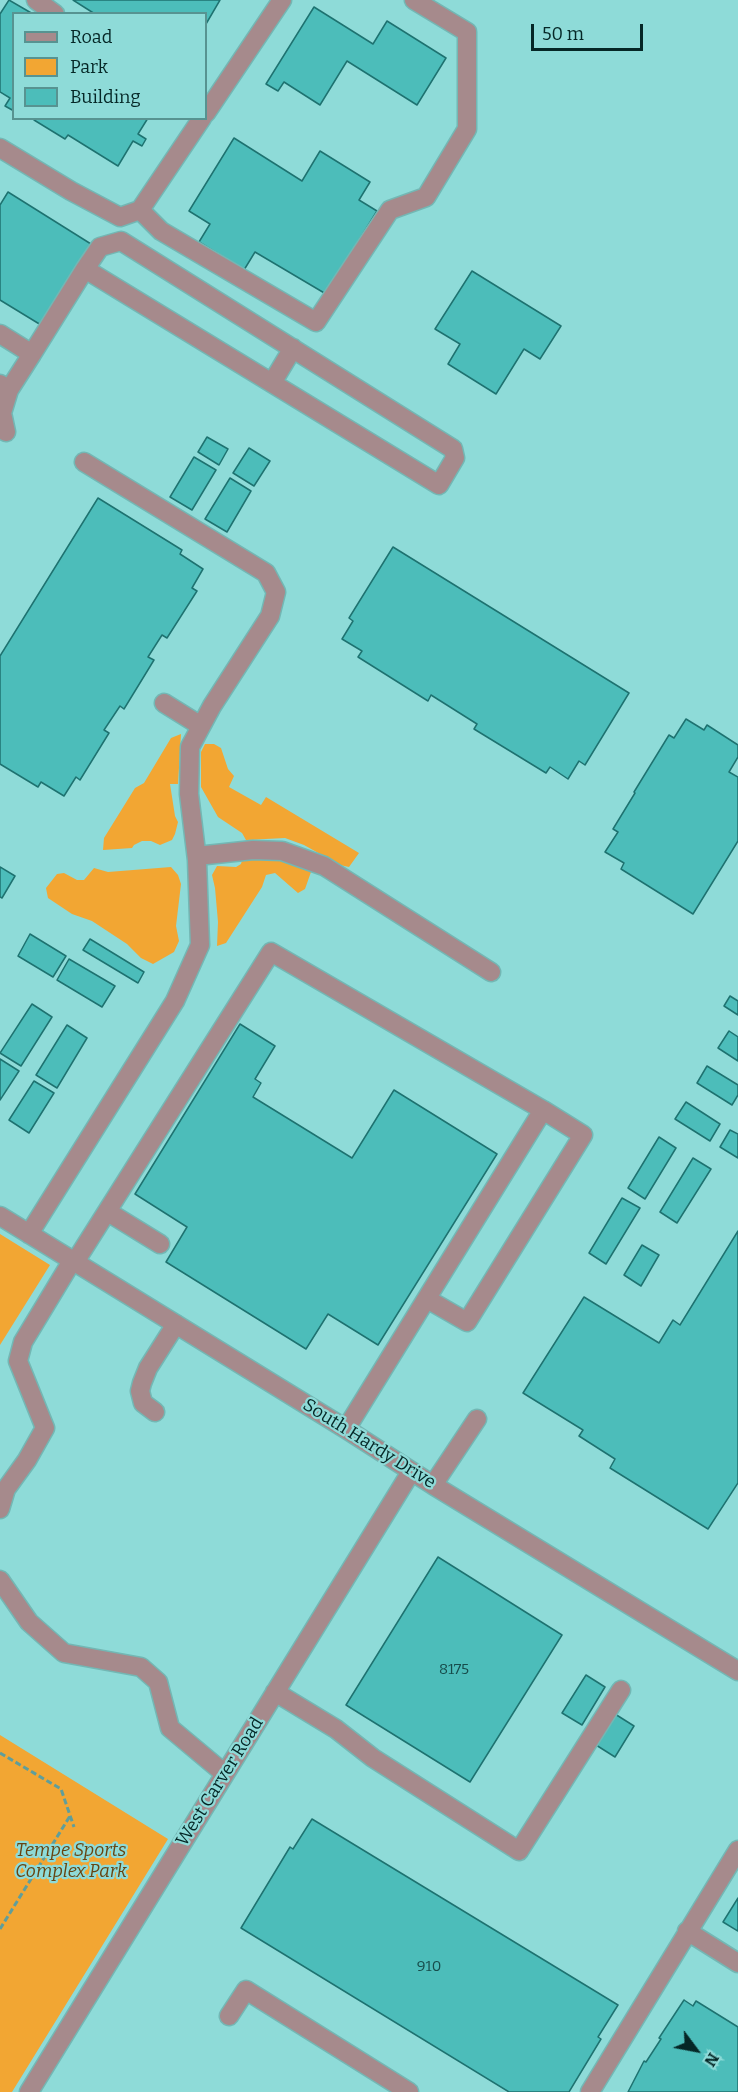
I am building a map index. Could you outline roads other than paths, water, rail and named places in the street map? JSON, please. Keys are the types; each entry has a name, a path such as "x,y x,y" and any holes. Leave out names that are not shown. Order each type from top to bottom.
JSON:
{"street":[{"path":"36,0 52,12"},
{"path":"207,111 282,0"},
{"path":"140,210 161,231 316,322 390,210 426,197 467,129 467,32 414,0"},
{"path":"0,148 71,191 120,217 140,210 201,120"},
{"path":"6,432 2,413 5,387 32,354 85,269 100,247 121,241 453,449 456,458 439,485 85,269"},
{"path":"0,334 32,354"},
{"path":"272,383 293,348"},
{"path":"29,1234 175,1002 200,945 196,856 189,794 190,747 270,616 276,592 266,573 84,462"},
{"path":"164,703 201,726"},
{"path":"196,856 253,850 282,851 324,866 491,972"},
{"path":"0,1509 6,1489 27,1460 45,1428 18,1361 23,1342 108,1212 271,952 583,1135 467,1322 427,1299"},
{"path":"346,1429 543,1110"},
{"path":"108,1212 160,1244"},
{"name":"South Hardy Drive","path":"0,1216 346,1429 411,1472 738,1671"},
{"path":"155,1412 143,1403 140,1391 148,1368 176,1324"},
{"path":"433,1485 477,1419"},
{"name":"West Carver Road","path":"29,2092 411,1472"},
{"path":"0,1580 29,1622 64,1653 141,1666 158,1682 170,1728 225,1773"},
{"path":"275,1692 336,1729 373,1758 519,1851 621,1690"},
{"path":"590,2092 738,1850"},
{"path":"687,1932 738,1963"},
{"path":"229,2016 246,1990 409,2092"}],"park label":[{"name":"Tempe Sports Complex Park","path":"71,1861"}]}
